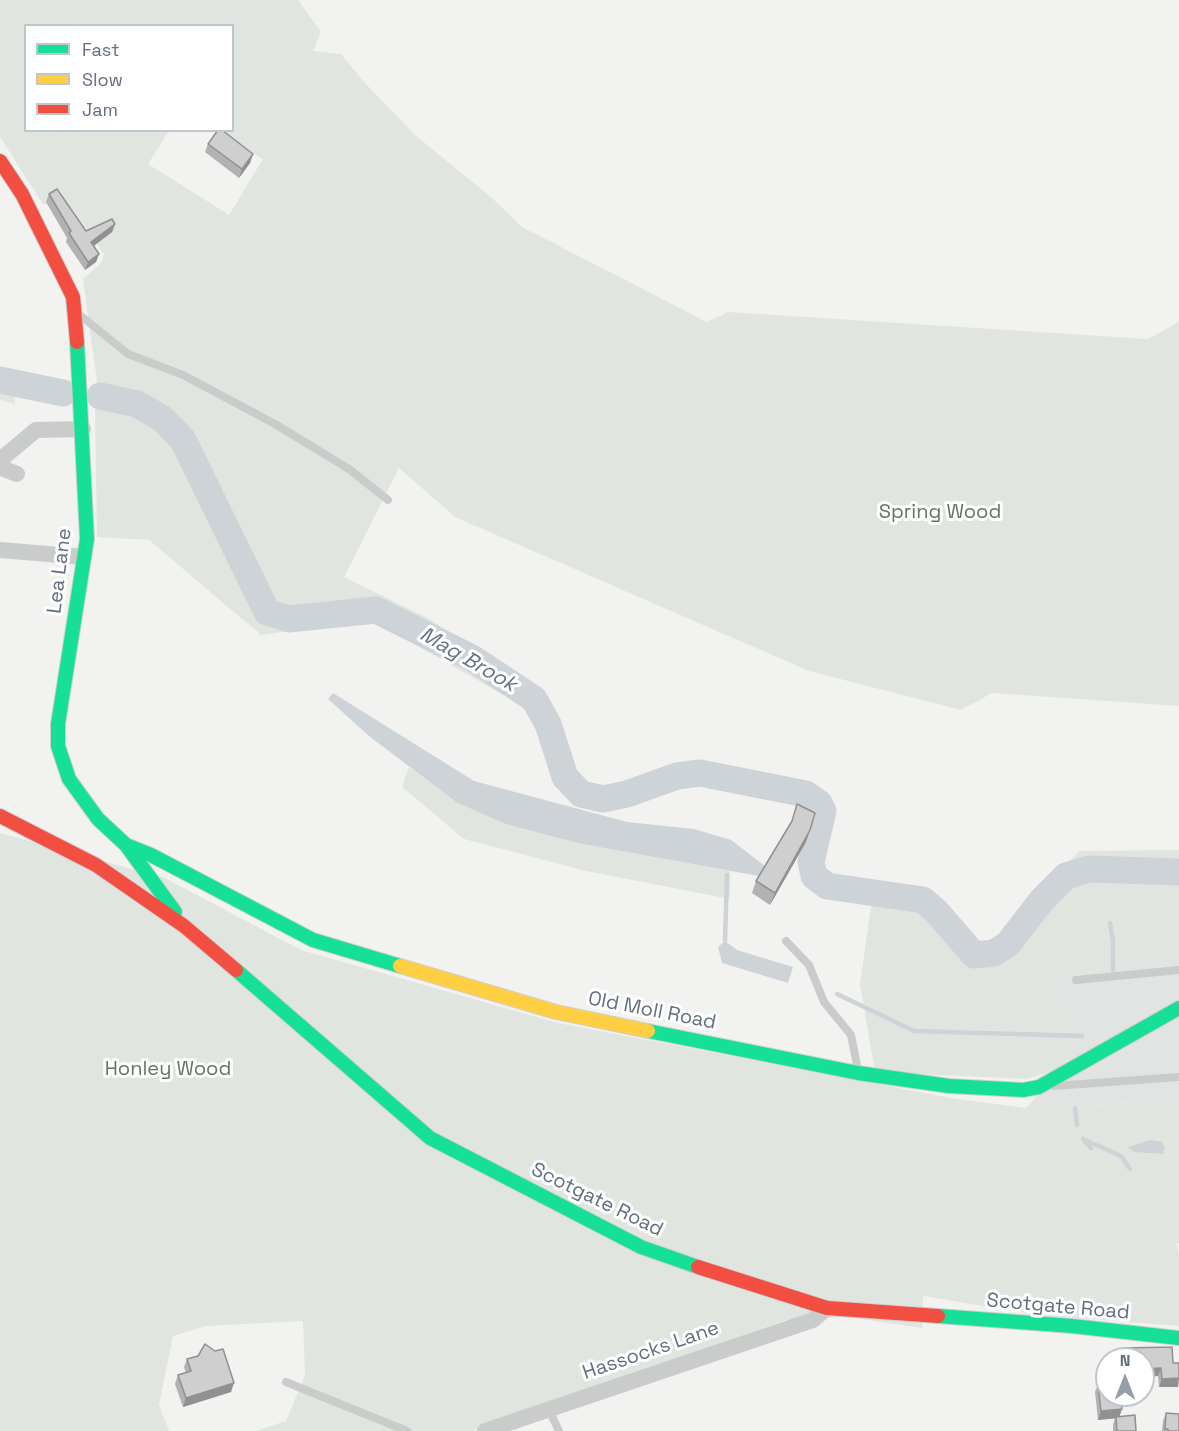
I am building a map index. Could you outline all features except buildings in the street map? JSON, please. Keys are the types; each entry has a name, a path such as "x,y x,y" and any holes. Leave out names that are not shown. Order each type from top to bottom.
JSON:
{"street":[{"name":"Lea Lane","path":"0,161 22,194 73,297 76,312 82,478 87,539 58,724 58,746 69,779 98,819 126,845 184,926"},
{"path":"16,474 3,469 1,460 36,430 82,429"},
{"path":"0,550 84,557"},
{"path":"0,816 96,865 184,926"},
{"name":"Old Moll Road","path":"126,845 151,855 313,940 556,1012 858,1073 949,1086 1023,1090 1039,1087 1179,1008"},
{"name":"Scotgate Road","path":"184,926 430,1138 641,1247 796,1300 827,1308 1072,1326 1179,1338"},
{"name":"Hassocks Lane","path":"485,1431 813,1320 827,1308"}],"lane":[{"path":"76,312 128,354 183,375 275,424 349,469 388,500"},
{"path":"786,941 809,965 825,1002 852,1035 858,1073"},
{"path":"1076,980 1179,970"},
{"path":"1039,1087 1179,1077"},
{"path":"286,1382 407,1431"},
{"path":"548,1408 559,1431"}],"shaded area":[{"path":"333,693 474,781 627,822 694,829 731,840 765,866 759,876 582,844 506,824 456,802 369,736 328,699"},
{"path":"725,941 737,950 793,967 788,983 722,963 718,947"},
{"path":"1179,953 1179,1101 1026,1108 1071,1057 1058,979"},
{"path":"1150,1140 1162,1142 1165,1148 1163,1154 1134,1152 1128,1147"}],"green space":[{"name":"Spring Wood","path":"0,0 298,0 321,32 313,51 341,54 364,82 415,135 492,198 522,227 707,322 728,312 1148,339 1179,322 1179,706 992,693 961,710 809,671 455,517 399,468 344,577 428,618 549,697 540,716 372,620 261,635 149,540 97,537 95,408 97,382 83,279 101,263 104,254 70,206 43,204 0,137"},
{"path":"0,372 14,373 15,404 0,400"},
{"path":"409,767 456,802 582,844 730,871 730,899 586,871 464,839 402,787"},
{"name":"Honley Wood","path":"0,833 165,878 301,950 558,1023 951,1098 1026,1108 1179,1101 1179,1243 1176,1244 1179,1254 1179,1326 1037,1315 923,1296 922,1328 846,1317 786,1320 473,1431 255,1431 286,1421 305,1375 303,1321 206,1326 173,1336 159,1405 169,1431 0,1431"},
{"path":"1179,850 1179,953 1058,979 1071,1057 1057,1070 1027,1079 875,1072 860,984 874,885 922,893 939,905 979,949 989,948 1079,851"}],"waterway":[{"path":"0,380 63,393"},
{"name":"Mag Brook","path":"100,396 137,404 163,419 183,440 267,612 289,619 376,610 472,658 534,699 548,724 565,777 581,794 603,799 627,794 677,776 700,773 806,794 819,803 823,811 811,862 814,876 827,886 923,900 936,911 974,955 994,953 1008,944 1042,900 1066,876 1089,869 1179,872"},
{"path":"725,941 727,875"},
{"path":"1110,923 1113,941 1113,970"},
{"path":"837,994 914,1031 1082,1036"},
{"path":"1075,1108 1077,1125"},
{"path":"1083,1139 1121,1156 1130,1169"},
{"path":"1083,1139 1091,1148"}],"traffic: fast":[{"path":"77,342 87,539 58,724 58,746 69,779 98,819 126,845 175,912"},
{"path":"126,845 151,855 313,940 400,966"},
{"path":"236,970 430,1138 641,1247 698,1267"},
{"path":"648,1031 858,1073 949,1086 1023,1090 1039,1087 1179,1008"},
{"path":"938,1316 1072,1326 1179,1338"}],"traffic: slow":[{"path":"400,966 556,1012 648,1031"}],"traffic: jam":[{"path":"0,161 22,194 73,297 77,342"},
{"path":"0,816 96,865 184,926 236,970"},
{"path":"698,1267 827,1308 938,1316"}]}
